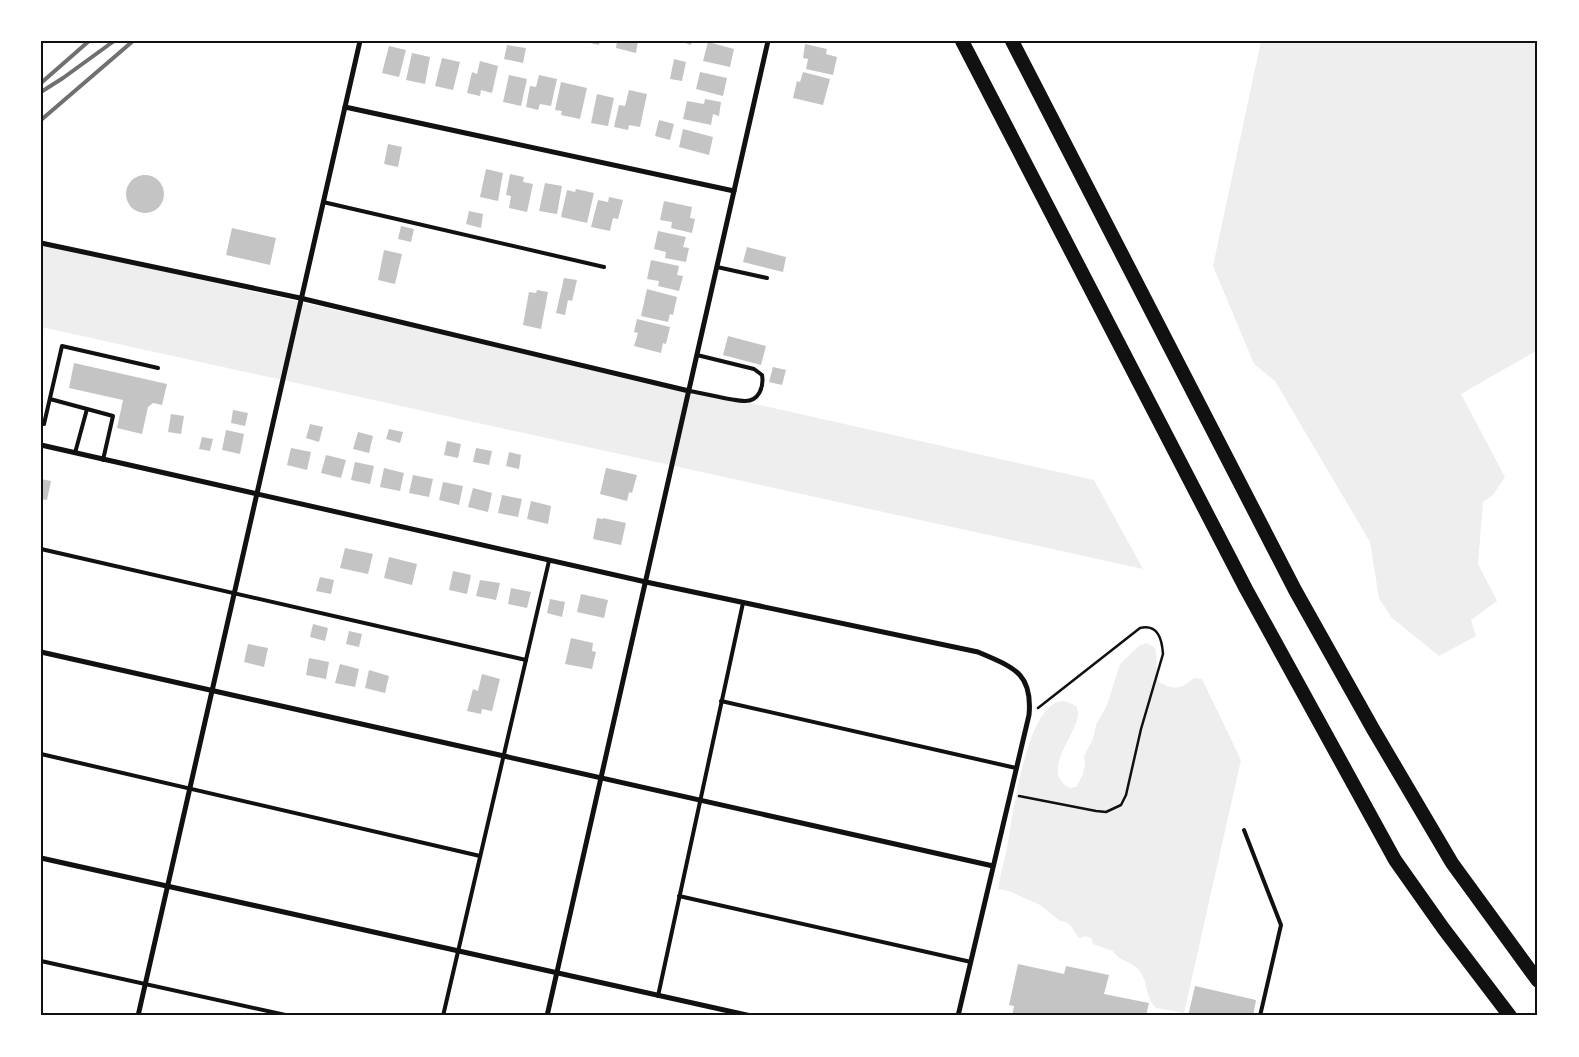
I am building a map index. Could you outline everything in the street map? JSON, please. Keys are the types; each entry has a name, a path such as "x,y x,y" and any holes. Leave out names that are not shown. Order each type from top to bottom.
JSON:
{"highway":[{"path":"962,41 1246,589 1395,860 1443,928 1510,1016"},
{"path":"1012,41 1295,590 1363,712 1452,863 1538,981"}],"street":[{"path":"138,1016 360,41"},
{"path":"547,1016 768,41"},
{"path":"345,106 734,191"},
{"path":"41,243 300,298 689,391"},
{"path":"41,446 549,561 978,652 1014,669 1022,676 1027,685 1029,715 958,1016"},
{"path":"41,652 993,866"},
{"path":"41,858 751,1016"}],"lane":[{"path":"323,202 604,267"},
{"path":"717,267 767,278"},
{"path":"44,424 62,346 158,368"},
{"path":"689,391 746,402 759,395 764,386 762,375 754,369 697,355"},
{"path":"50,399 113,416 103,460"},
{"path":"75,453 87,409"},
{"path":"41,549 526,660"},
{"path":"443,1016 549,561"},
{"path":"658,996 743,603"},
{"path":"721,701 1016,768"},
{"path":"41,754 480,856"},
{"path":"1244,830 1280,925 1260,1016"},
{"path":"679,896 971,962"},
{"path":"41,961 290,1016"}],"path":[{"path":"1010,794 1106,812 1114,810 1121,805 1126,795 1141,729 1163,654 1162,643 1157,633 1153,628 1147,626 1140,628 1029,715"}],"shaded area":[{"path":"1261,41 1538,41 1538,350 1461,394 1505,477 1493,495 1483,502 1478,564 1497,601 1471,620 1476,636 1439,656 1391,617 1379,598 1370,542 1275,381 1254,364 1213,266"},
{"path":"41,244 1094,480 1143,569 41,327"},
{"path":"1147,643 1155,648 1159,682 1169,687 1177,688 1194,678 1202,679 1241,760 1184,1013 1156,1008 1150,999 1144,978 1138,969 1118,957 1113,951 1093,944 1092,939 1086,936 1079,938 1070,925 1060,921 1040,905 1009,891 998,889 1019,783 1026,754 1035,729 1047,710 1060,701 1077,707 1076,724 1058,764 1058,773 1061,781 1070,788 1076,787 1083,774 1084,756 1093,739 1096,725 1107,705 1120,664 1139,646"}],"building":[{"path":"582,41 600,41 599,45"},
{"path":"617,41 638,41 636,53 616,48"},
{"path":"680,41 692,41 691,45"},
{"path":"708,42 734,49 730,67 703,61"},
{"path":"805,44 827,49 826,54 837,57 833,75 806,69 808,59 803,58"},
{"path":"507,45 526,48 523,63 504,59"},
{"path":"389,46 406,50 399,77 382,73"},
{"path":"412,53 430,57 425,84 406,80"},
{"path":"442,58 460,62 453,90 435,86"},
{"path":"674,59 686,62 682,81 670,79"},
{"path":"480,61 498,66 492,93 481,90 480,96 467,93 472,72 477,74"},
{"path":"700,72 727,78 723,96 696,89"},
{"path":"803,72 830,79 823,105 793,98 797,81 800,82"},
{"path":"509,75 527,79 521,106 503,102"},
{"path":"539,75 557,79 551,106 540,104 538,110 526,107 530,86 536,87"},
{"path":"561,82 587,88 580,119 561,115 562,111 555,110"},
{"path":"629,90 647,94 640,127 629,125 628,130 614,127 619,105 625,106"},
{"path":"597,94 614,98 608,126 591,123"},
{"path":"705,99 721,102 719,116 713,114 711,125 683,119 687,101 704,104"},
{"path":"659,120 674,124 670,140 655,136"},
{"path":"683,129 713,137 709,155 679,147"},
{"path":"388,144 402,147 398,167 384,164"},
{"path":"486,169 503,173 498,201 480,197"},
{"path":"510,174 524,177 523,182 533,184 527,212 509,208 511,196 506,195"},
{"path":"145,175 152,176 158,181 163,187 163,201 158,207 152,212 145,213 138,212 132,207 127,201 126,194 127,187 132,181 138,176"},
{"path":"545,183 562,186 557,214 539,211"},
{"path":"576,189 594,193 587,223 561,217 567,190 575,192"},
{"path":"609,197 623,200 618,219 613,218 610,231 591,227 598,200 608,202"},
{"path":"664,201 692,207 690,218 695,219 692,233 671,228 672,222 660,220"},
{"path":"469,211 483,214 481,228 466,224"},
{"path":"401,226 414,229 411,242 398,239"},
{"path":"232,228 276,238 270,265 226,255"},
{"path":"658,231 686,237 683,247 689,248 686,262 665,258 666,252 654,249"},
{"path":"747,247 786,257 783,272 743,262"},
{"path":"384,250 402,254 395,284 378,280"},
{"path":"651,260 679,266 677,275 683,276 679,291 658,286 659,281 647,279"},
{"path":"564,278 577,280 572,301 568,300 565,315 556,313"},
{"path":"647,289 677,297 673,315 670,314 668,322 641,316"},
{"path":"537,290 548,292 541,329 523,325 529,292 536,293"},
{"path":"637,319 670,327 666,344 663,343 661,353 634,346 638,333 634,332"},
{"path":"728,336 766,346 761,365 723,355"},
{"path":"74,363 167,384 162,405 153,403 148,407 142,434 117,428 123,400 69,388"},
{"path":"773,367 786,370 782,385 769,382"},
{"path":"233,410 248,413 245,426 231,423"},
{"path":"171,414 184,416 181,434 168,432"},
{"path":"310,424 323,427 319,442 306,438"},
{"path":"389,429 403,432 400,443 386,439"},
{"path":"226,430 244,434 240,454 222,450"},
{"path":"358,432 373,436 369,453 353,449"},
{"path":"202,437 213,439 210,451 199,449"},
{"path":"447,441 461,444 458,458 444,455"},
{"path":"291,448 311,452 307,470 287,465"},
{"path":"476,448 492,451 489,465 473,462"},
{"path":"509,452 521,455 519,469 506,466"},
{"path":"326,455 346,460 341,478 321,473"},
{"path":"355,462 374,466 370,484 351,480"},
{"path":"384,468 404,473 400,491 380,487"},
{"path":"606,468 637,475 632,493 629,492 627,501 600,494"},
{"path":"413,475 433,479 429,497 409,493"},
{"path":"41,479 51,481 47,500 41,499"},
{"path":"443,482 463,486 459,505 439,500"},
{"path":"473,488 492,493 488,512 468,507"},
{"path":"502,495 522,499 518,517 498,513"},
{"path":"531,501 551,506 548,524 527,519"},
{"path":"597,518 626,523 621,545 593,539"},
{"path":"345,548 373,554 368,574 340,568"},
{"path":"389,557 417,564 412,585 384,578"},
{"path":"453,571 471,575 467,594 449,590"},
{"path":"320,577 334,580 331,594 316,591"},
{"path":"480,580 500,583 496,600 476,596"},
{"path":"511,588 531,592 527,608 508,604"},
{"path":"581,594 608,600 604,618 577,612"},
{"path":"550,599 565,602 562,617 547,613"},
{"path":"313,624 328,628 325,641 310,637"},
{"path":"349,631 362,634 359,647 346,644"},
{"path":"571,638 593,643 592,651 596,652 592,669 565,664"},
{"path":"248,644 268,648 264,667 244,662"},
{"path":"309,658 329,662 326,679 306,675"},
{"path":"340,664 359,669 355,687 335,683"},
{"path":"369,670 389,676 385,693 365,688"},
{"path":"482,674 500,679 492,711 482,709 481,714 467,711 473,689 478,691"},
{"path":"1018,964 1064,974 1066,966 1109,975 1104,994 1149,1003 1146,1016 1012,1016 1014,1006 1009,1005"},
{"path":"1195,986 1256,1000 1253,1016 1188,1016"}],"railway":[{"path":"41,83 89,41"},
{"path":"41,92 114,41"},
{"path":"41,120 133,41"}]}
